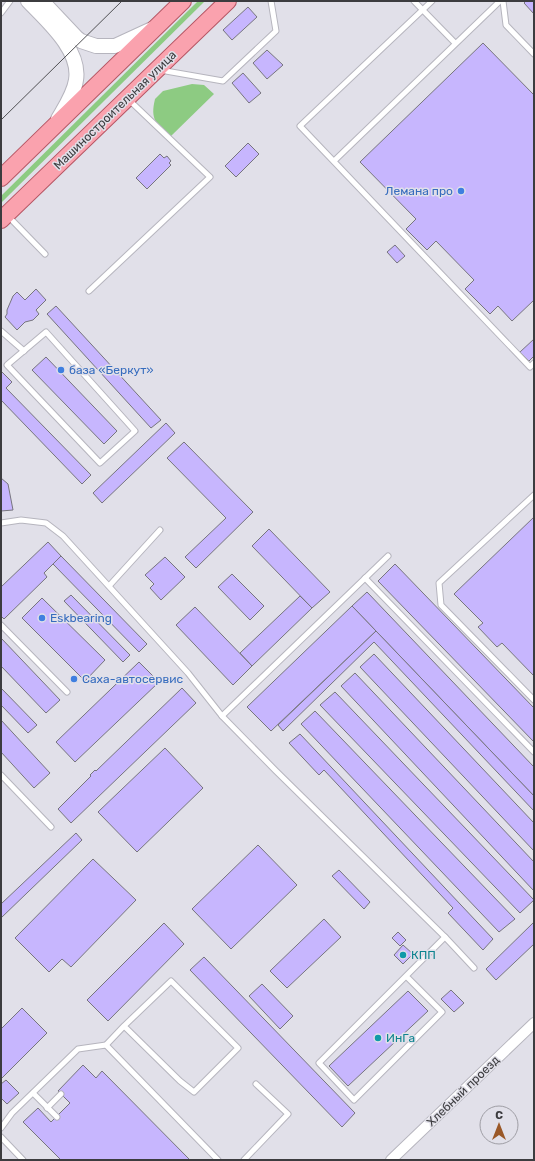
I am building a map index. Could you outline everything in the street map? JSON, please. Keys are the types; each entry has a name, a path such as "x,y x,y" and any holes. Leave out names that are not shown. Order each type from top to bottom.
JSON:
{"main road":[{"path":"1,178 184,1"},
{"name":"Машиностроительная улица","path":"4,217 228,1"}],"street":[{"path":"28,1 73,42 81,41 96,46 115,46 159,26"},
{"path":"42,1 73,42"},
{"path":"54,126 70,97 76,79 76,64 71,50 73,42"},
{"name":"Хлебный проезд","path":"391,1160 534,1023"}],"lane":[{"path":"2,10 10,1"},
{"path":"157,70 223,81 276,31 271,1"},
{"path":"414,1 456,43"},
{"path":"432,1 300,126 530,367 534,363"},
{"path":"334,161 501,1"},
{"path":"501,1 506,24 534,54"},
{"path":"89,291 210,177 127,99"},
{"path":"4,217 45,254"},
{"path":"1,331 24,352"},
{"path":"46,332 135,431 100,463 7,365 24,352 46,332"},
{"path":"534,495 439,583 441,605 534,700"},
{"path":"1,523 21,520 46,523 63,536 188,673 222,716 445,937 474,968"},
{"path":"108,586 160,530"},
{"path":"222,716 388,556"},
{"path":"365,578 534,752"},
{"path":"1,625 68,692"},
{"path":"1,775 51,827"},
{"path":"406,976 442,1012 354,1100 319,1063 406,976 445,937"},
{"path":"1,1128 12,1113 78,1049 106,1045 124,1026 171,981 238,1048 194,1092 180,1081 124,1026"},
{"path":"106,1045 218,1160"},
{"path":"244,1160 288,1114 256,1084"},
{"path":"33,1093 57,1116"},
{"path":"47,1108 61,1094"},
{"path":"1,1137 23,1160"}],"green space":[{"path":"198,1 205,1 1,203 1,196"},
{"path":"192,84 204,85 214,94 170,137 155,121 153,112 155,99 163,91"}],"building":[{"path":"526,1 534,1 534,14 524,3"},
{"path":"248,7 257,17 232,40 223,30"},
{"name":"Лемана про","path":"483,43 534,95 534,300 512,321 498,306 490,314 465,289 474,280 436,241 427,250 406,229 416,219 360,162"},
{"path":"267,50 283,65 267,79 253,63"},
{"path":"243,73 261,93 249,103 232,83"},
{"path":"248,143 259,154 236,177 225,166"},
{"path":"160,154 164,158 167,156 171,161 169,163 171,165 147,189 136,178"},
{"path":"395,245 405,256 397,263 387,252"},
{"path":"36,289 46,300 36,310 39,314 33,320 25,322 17,330 5,317 13,296 17,292 25,300"},
{"path":"56,306 161,420 151,428 47,314"},
{"path":"534,339 534,356 529,361 520,352"},
{"path":"46,357 117,431 104,444 32,370"},
{"path":"1,371 12,382 6,388 91,475 82,484 1,400"},
{"path":"166,423 175,433 102,503 93,493"},
{"path":"184,442 253,512 196,568 185,557 226,518 167,458"},
{"path":"1,478 8,484 13,510 1,511"},
{"path":"534,517 534,676 502,643 497,647 478,627 483,623 454,594"},
{"path":"269,529 330,592 312,608 252,546"},
{"path":"48,542 61,556 44,573 47,577 4,619 1,616 1,587"},
{"path":"61,556 147,644 139,652 53,564"},
{"path":"165,557 185,577 161,600 150,588 154,584 145,575"},
{"path":"395,564 534,708 534,742 378,581"},
{"path":"232,574 264,606 250,620 218,587"},
{"path":"367,592 534,767 534,796 352,606"},
{"path":"71,595 130,655 123,662 64,601"},
{"path":"300,596 312,608 252,666 240,653"},
{"path":"42,598 105,660 85,681 22,618"},
{"path":"352,606 376,631 271,731 247,707"},
{"path":"195,607 252,666 233,685 176,625"},
{"path":"376,631 534,796 534,811 374,642 283,731 278,725"},
{"path":"1,638 60,700 46,713 1,666"},
{"path":"374,654 534,823 534,851 360,667"},
{"path":"139,662 159,682 75,762 56,742"},
{"path":"355,673 534,862 534,891 341,686"},
{"path":"1,688 37,725 28,733 1,705"},
{"path":"182,688 196,703 71,823 58,809 91,776 90,775 95,770 96,771"},
{"path":"335,692 534,900 520,913 320,705"},
{"path":"315,711 515,919 499,932 301,724"},
{"path":"1,720 50,773 34,788 1,752"},
{"path":"300,734 493,939 483,950 448,913 453,908 324,770 319,775 289,743"},
{"path":"165,748 203,788 137,852 98,812"},
{"path":"76,833 82,840 1,918 1,904"},
{"path":"258,845 297,885 231,949 192,909"},
{"path":"93,859 136,900 71,967 62,959 49,972 15,938"},
{"path":"339,870 370,902 364,909 332,876"},
{"path":"324,919 341,937 287,988 270,971"},
{"path":"534,922 534,944 496,980 486,969"},
{"path":"164,923 184,944 108,1021 87,1000"},
{"path":"398,932 406,940 400,946 392,938"},
{"name":"КПП","path":"403,945 413,954 403,964 394,955"},
{"path":"204,957 355,1113 342,1127 190,970"},
{"path":"262,984 293,1016 280,1029 249,996"},
{"path":"451,990 464,1003 454,1012 441,999"},
{"name":"ИнГа","path":"408,991 428,1011 348,1086 329,1066"},
{"path":"22,1008 47,1033 1,1079 1,1029"},
{"path":"83,1065 96,1078 102,1071 190,1160 61,1160 23,1122 38,1108 51,1122 70,1103 58,1091"},
{"path":"6,1080 19,1093 7,1104 1,1098 1,1084"}],"tram line":[{"path":"1,120 122,1"}],"place":[{"name":"Лемана про","path":"461,191"},
{"name":"база «Беркут»","path":"61,370"},
{"name":"Eskbearing","path":"42,618"},
{"name":"Саха-автосервис","path":"74,679"},
{"name":"КПП","path":"403,955"},
{"name":"ИнГа","path":"378,1038"}]}
